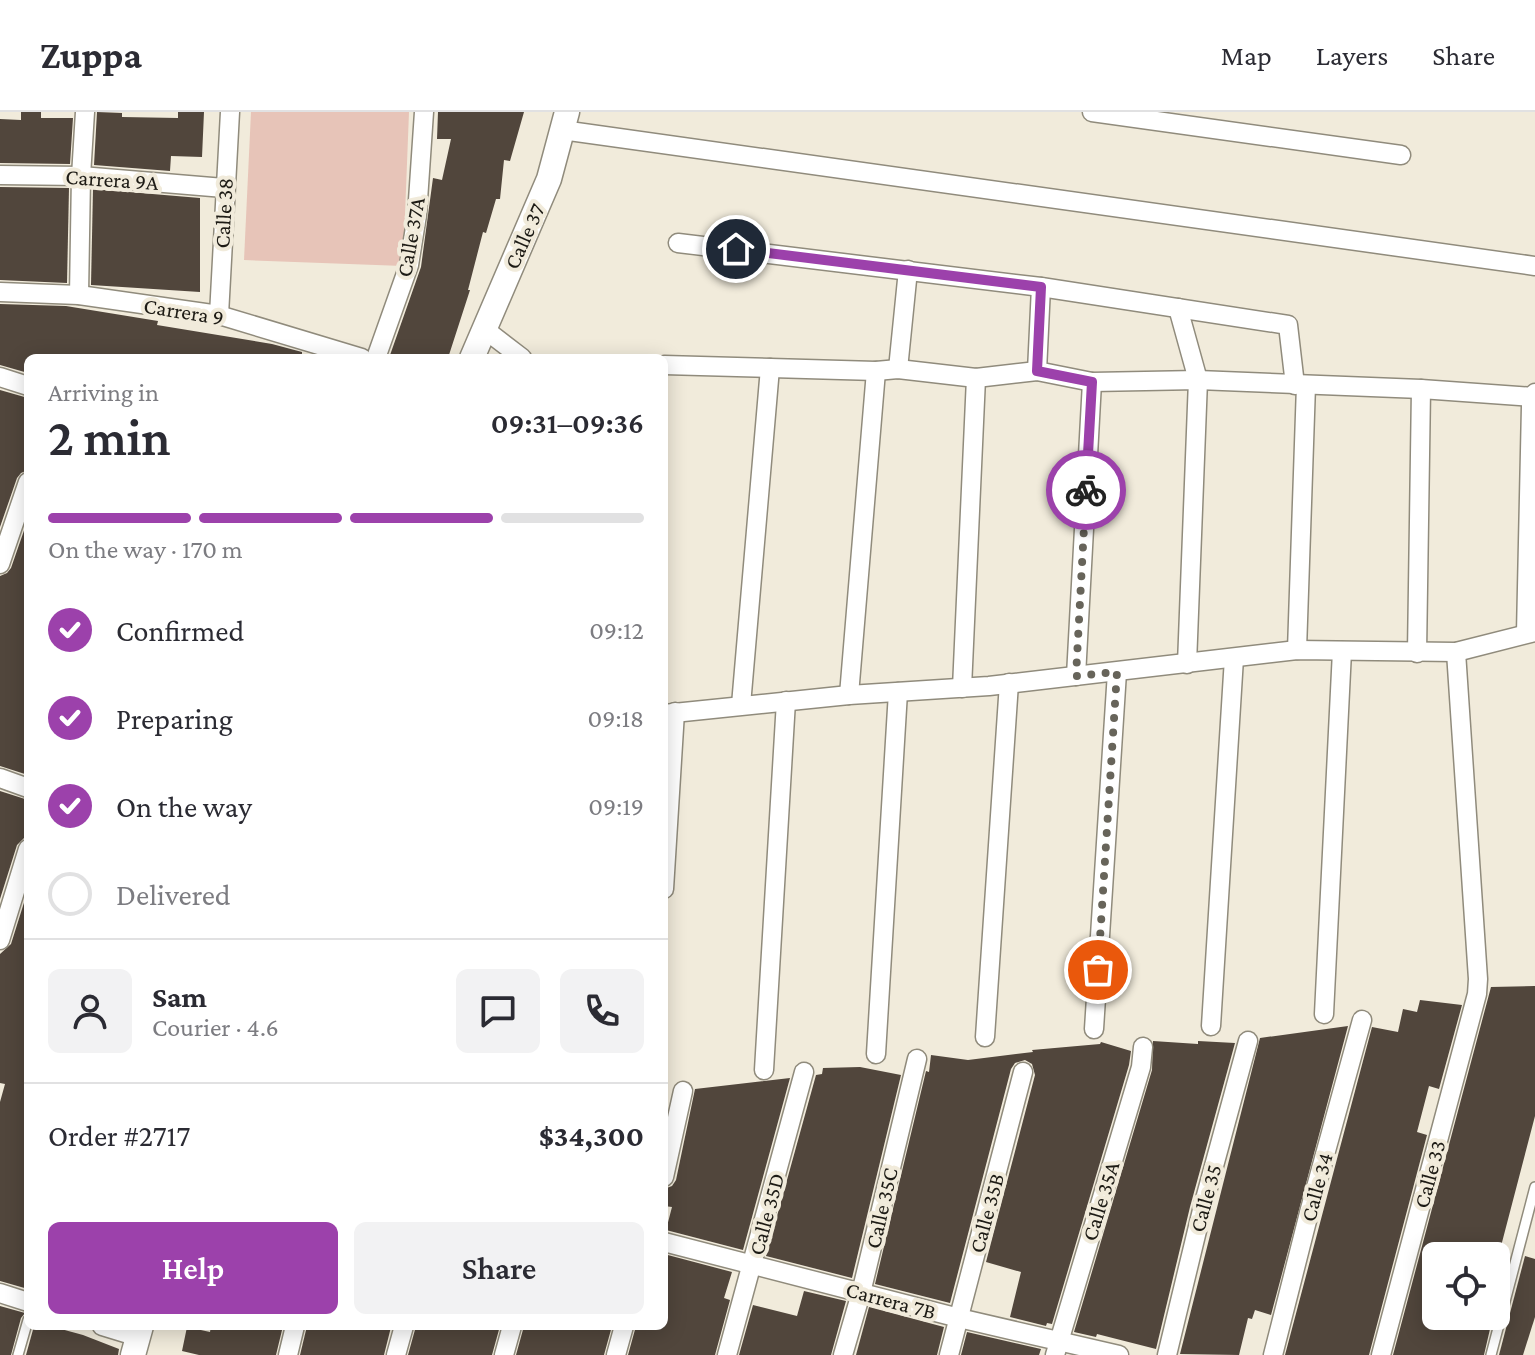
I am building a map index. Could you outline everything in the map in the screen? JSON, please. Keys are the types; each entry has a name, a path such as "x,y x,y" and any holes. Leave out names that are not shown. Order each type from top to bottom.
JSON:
{"main road":[{"name":"Calle 37","path":"473,354 549,179 564,121"}],"street":[{"path":"79,295 85,112"},
{"name":"Calle 38","path":"219,315 230,112"},
{"name":"Calle 37A","path":"377,354 409,265 417,215 424,112"},
{"path":"1092,112 1401,155"},
{"path":"564,121 1535,266"},
{"name":"Carrera 9A","path":"0,175 81,176 224,188"},
{"path":"678,243 1041,287 1288,325 1301,385 1297,650"},
{"path":"898,369 908,270"},
{"path":"1037,371 1041,287"},
{"name":"Carrera 9","path":"0,292 79,295 219,315 349,354"},
{"path":"1178,308 1198,380 1187,664"},
{"path":"483,328 517,354"},
{"path":"668,365 898,369 976,378 1037,371 1092,382 1198,380 1534,395 1531,406 1530,633 1456,652 1297,650 962,688 849,695 669,713 668,748"},
{"path":"741,705 770,368"},
{"path":"849,695 876,371"},
{"path":"0,377 24,385"},
{"path":"962,688 976,378"},
{"path":"1076,676 1092,382"},
{"path":"1417,653 1421,389"},
{"path":"0,564 24,494"},
{"path":"1324,1014 1342,651"},
{"name":"Calle 33","path":"1381,1355 1477,994 1456,652"},
{"path":"1211,1026 1234,658"},
{"path":"1094,1029 1117,672"},
{"path":"985,1037 1009,683"},
{"path":"876,1054 898,692"},
{"path":"764,1070 786,701"},
{"path":"0,778 24,787"},
{"path":"0,940 24,862"},
{"name":"Calle 34","path":"1273,1355 1362,1020"},
{"name":"Calle 35","path":"1167,1355 1248,1041"},
{"name":"Calle 35A","path":"1056,1348 1141,1067 1143,1047"},
{"name":"Calle 35C","path":"843,1355 861,1293 917,1059"},
{"name":"Calle 35D","path":"727,1355 804,1072"},
{"name":"Calle 35B","path":"949,1355 1023,1072"},
{"path":"668,1159 683,1091"},
{"name":"Carrera 7B","path":"668,1243 959,1318 1056,1348 1119,1355"},
{"path":"0,1293 24,1301"},
{"path":"113,1330 137,1339"},
{"path":"288,1355 294,1330"},
{"path":"396,1355 403,1330"},
{"path":"504,1355 511,1330"},
{"path":"616,1355 623,1330"}],"lane":[{"path":"1491,1355 1535,1187"},
{"path":"18,1355 25,1330"}],"shaded area":[{"path":"251,112 409,112 403,266 244,260"}],"building":[{"path":"21,112 41,112 41,118 73,118 70,164 0,163 0,119 21,120"},
{"path":"97,112 122,113 122,117 178,118 178,112 204,112 202,157 171,156 170,171 94,165"},
{"path":"438,112 524,112 510,161 504,160 500,199 496,199 486,233 483,232 470,290 449,354 390,354 421,267 433,178 442,180 451,139 437,139"},
{"path":"0,187 69,188 67,283 0,280"},
{"path":"93,189 200,198 200,292 91,285"},
{"path":"0,304 66,306 158,321 157,325 302,352 24,354 24,372 0,365"},
{"path":"0,390 24,397 24,472 17,478 0,527"},
{"path":"24,531 24,774 0,766 0,576 11,568"},
{"path":"0,791 24,799 24,838 17,845 0,899"},
{"path":"24,903 24,1288 0,1281 0,1102 5,1084 0,1083 0,954 11,944"},
{"path":"1535,986 1535,1116 1502,1242 1423,1242 1491,987"},
{"path":"1420,1000 1462,1005 1439,1089 1429,1086 1417,1132 1427,1135 1369,1355 1285,1355 1372,1027 1398,1032 1403,1009 1417,1012"},
{"path":"1348,1026 1271,1315 1255,1310 1252,1319 1248,1318 1239,1355 1180,1354 1260,1038"},
{"path":"1153,1041 1235,1043 1190,1207 1156,1349 1097,1334 1096,1337 1074,1332 1152,1070"},
{"path":"1101,1042 1131,1051 1129,1065 1052,1324 1047,1323 1046,1326 1010,1317 1021,1272 986,1262 1035,1075 1032,1064 1025,1060 1015,1063 1011,1069 950,1303 875,1284 931,1055 968,1060"},
{"path":"860,1067 901,1075 852,1278 766,1256 816,1075 822,1074 823,1068"},
{"path":"790,1078 743,1250 668,1231 672,1207 668,1206 668,1188 676,1180 695,1089"},
{"path":"1422,1246 1422,1330 1490,1330 1484,1355 1393,1355"},
{"path":"668,1255 732,1272 724,1298 730,1300 715,1355 628,1355 635,1330 668,1330"},
{"path":"1525,1256 1535,1259 1535,1317 1523,1355 1499,1355 1506,1330 1510,1330 1510,1313"},
{"path":"804,1291 846,1301 831,1355 739,1355 753,1305 797,1316"},
{"path":"0,1306 24,1314 11,1355 0,1355"},
{"path":"869,1307 944,1327 937,1355 856,1355"},
{"path":"33,1330 65,1330 119,1349 118,1355 26,1355"},
{"path":"186,1330 282,1330 276,1355 199,1355 182,1351"},
{"path":"306,1330 390,1330 384,1355 300,1355"},
{"path":"415,1330 499,1330 492,1355 408,1355"},
{"path":"523,1330 611,1330 604,1355 516,1355"},
{"path":"967,1332 1041,1349 1039,1355 961,1355"}],"way so far":[{"path":"1086,490 1076,676 1117,672 1098,970"}],"route":[{"path":"736,249 1041,287 1037,371 1092,382 1086,490"}]}
